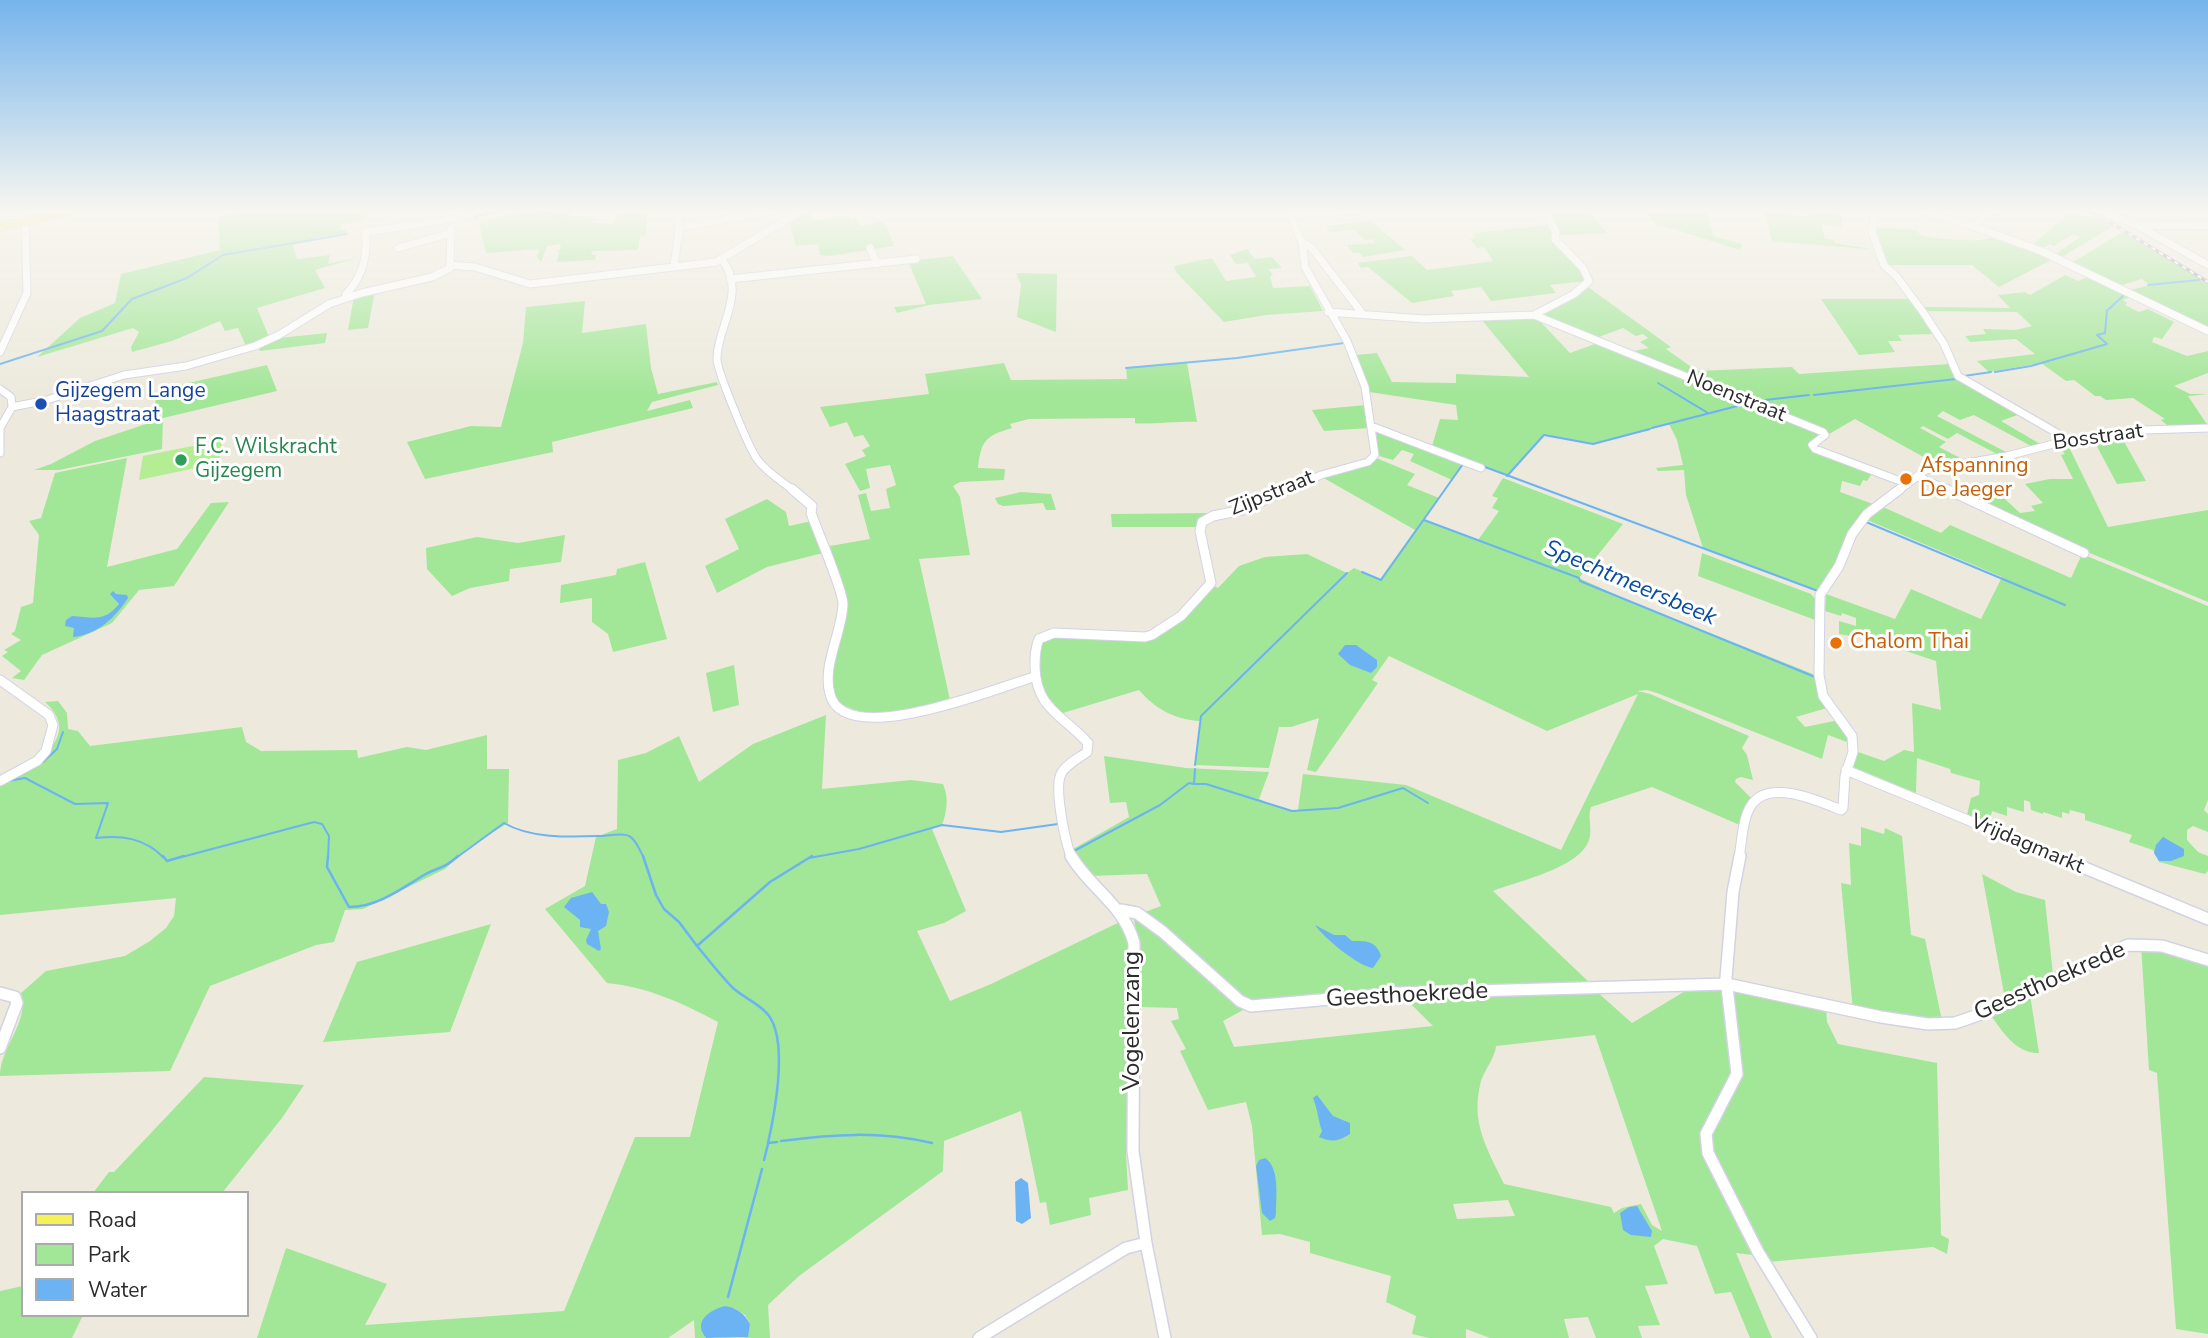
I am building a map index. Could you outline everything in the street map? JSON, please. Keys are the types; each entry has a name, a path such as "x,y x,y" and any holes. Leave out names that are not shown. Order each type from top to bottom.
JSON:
{"street":[{"path":"0,352 27,293 26,272"},
{"path":"12,407 47,400 140,372 186,366 255,346 340,300 355,288 359,272"},
{"path":"340,300 441,272"},
{"path":"493,272 530,284 622,272"},
{"path":"729,272 727,322 717,352 718,374 736,407 749,448 759,463 812,506 811,513 844,602 828,675 828,687 834,705 852,715 868,717 922,712 1034,677"},
{"path":"730,279 794,272"},
{"name":"Zijpstraat","path":"1034,677 1036,642 1045,634 1145,637 1158,633 1205,594 1212,583 1200,531 1202,522 1213,516 1242,510 1310,479 1368,461 1375,455 1365,387 1352,351 1308,272"},
{"path":"1331,272 1362,313"},
{"name":"Noenstraat","path":"1534,316 1574,294 1589,281 1585,272"},
{"path":"1892,272 1944,344 1958,376 2070,440"},
{"path":"2090,272 2161,312 2208,331"},
{"path":"355,288 362,293"},
{"name":"Noenstraat","path":"1328,312 1424,319 1534,316 1637,355 1823,432 1825,435 1812,445 1815,449 1908,484"},
{"path":"0,389 11,397 12,407 0,428 0,453"},
{"path":"1371,426 1481,468"},
{"name":"Bosstraat","path":"1846,770 1853,752 1852,736 1824,699 1819,676 1820,595 1839,566 1852,534 1861,521 1926,470 2007,456 2070,440 2144,430 2208,428"},
{"path":"1917,476 2084,553"},
{"name":"Vogelenzang","path":"1034,677 1036,692 1044,705 1088,743 1087,752 1062,770 1059,778 1066,843 1071,857 1087,879 1121,910 1131,925 1134,943 1133,1151 1146,1243 1165,1338"},
{"path":"0,680 49,715 53,725 46,751 37,761 0,780"},
{"path":"1811,1338 1758,1252 1706,1145 1706,1133 1737,1074 1727,984 1733,892 1747,817 1754,803 1764,795 1795,794 1841,810 1846,770"},
{"name":"Vrijdagmarkt","path":"1846,770 2208,919"},
{"name":"Geesthoekrede","path":"1121,910 1137,914 1154,926 1240,1001 1251,1006 1399,993 1727,984 1881,1017 1928,1024 1955,1023 1987,1012 2128,945 2145,943 2173,948 2208,960"},
{"path":"0,993 15,997 18,1003 0,1048"},
{"path":"979,1338 1126,1248 1146,1243"}],"green space":[{"path":"316,272 325,288 257,308 269,337 246,346 238,328 225,331 220,321 172,341 132,352 131,347 139,332 133,328 37,357 80,318 115,303 121,274"},
{"path":"913,272 964,272 982,299 929,305 897,313 894,307 926,304"},
{"path":"1176,272 1221,272 1226,281 1256,277 1253,272 1271,272 1273,288 1310,286 1323,311 1266,315 1224,322"},
{"path":"1375,272 1582,272 1586,281 1550,285 1556,293 1491,301 1481,287 1451,291 1454,296 1412,303"},
{"path":"1981,272 2027,272 1999,287"},
{"path":"2093,272 2189,272 2208,284 2208,329 2131,290 2150,285 2142,279 2122,285"},
{"path":"1016,273 1057,274 1056,332 1017,317 1021,285"},
{"path":"2065,275 2078,281 2092,275 2133,296 2123,300 2127,303 2125,305 2139,312 2148,309 2174,322 2162,339 2154,337 2152,342 2187,356 2208,351 2208,373 2174,386 2190,394 2208,394 2188,396 2208,426 2169,427 2161,420 2165,419 2133,398 2106,400 2095,396 2074,380 2066,381 2041,363 1989,372 1977,361 2035,354 2016,339 1970,342 1965,336 1986,334 1983,329 2016,330 2032,326 2017,312 1924,311 1921,307 2010,308 1998,295 2025,292 2030,295"},
{"path":"1588,287 1671,347 1666,349 1697,371 1792,367 1799,374 1949,364 1953,373 2020,414 2001,421 2040,444 2031,446 1974,415 1960,420 1943,411 1937,416 2006,452 1997,454 1957,433 1948,439 1923,426 1920,428 1946,442 1939,447 1964,460 1938,465 1855,419 1829,434 1742,397 1822,435 1808,445 1810,448 1873,472 1860,486 1842,481 1840,492 1873,504 1852,526 1838,559 1818,591 1703,548 1686,495 1684,470 1658,471 1656,468 1683,465 1677,440 1669,424 1592,444 1544,435 1507,475 1432,446 1440,419 1458,420 1456,405 1369,392 1356,355 1377,353 1392,382 1456,383 1456,374 1529,377 1481,319 1537,318 1570,353 1600,342 1629,352 1649,348 1640,342 1648,338 1643,334 1636,336 1623,328 1596,338 1539,316"},
{"path":"375,291 368,328 348,330 354,296"},
{"path":"1821,299 1911,299 1935,334 1898,335 1902,341 1888,341 1895,352 1859,355"},
{"path":"585,301 582,333 646,324 651,368 658,394 717,382 718,385 652,402 647,411 690,400 693,408 552,442 553,452 425,479 407,442 471,426 501,427 523,343 526,307"},
{"path":"327,333 325,343 260,351 258,347 279,338"},
{"path":"1187,362 1197,422 1135,423 1135,418 1029,419 1010,424 1012,428 990,437 981,451 978,468 1005,469 1004,480 960,482 953,486 960,497 970,555 919,559 950,700 906,710 876,713 861,712 835,699 832,678 842,585 830,546 870,539 858,495 866,493 871,511 890,508 886,489 896,485 890,465 866,469 870,488 860,491 845,464 866,456 862,450 870,446 863,435 854,437 847,422 830,427 820,407 929,394 925,374 1004,363 1011,380 1127,379 1126,368"},
{"path":"267,365 277,391 163,418 162,449 59,470 34,470 95,441 158,420 163,416 162,412 154,409 158,390"},
{"path":"1366,405 1369,428 1324,431 1312,410"},
{"path":"1376,431 1464,464 1452,480 1410,461 1414,454 1402,450 1393,460 1379,456"},
{"path":"2121,436 2146,481 2117,484 2093,439"},
{"name":"F.C. Wilskracht Gijzegem","path":"222,440 219,463 139,480 143,456"},
{"path":"2067,443 2108,527 2208,510 2208,602 2056,539 1959,492 1969,489 1974,494 1994,489 2020,513 2035,511 2031,506 2043,503 2025,484 2050,479 2073,479 2061,455 2065,454 2058,445"},
{"path":"127,458 107,567 177,549 211,503 229,502 174,586 139,590 112,623 42,655 24,680 12,678 21,671 2,656 8,652 4,650 21,640 11,634 15,631 21,607 33,603 39,535 29,521 41,518 55,473"},
{"path":"1376,458 1415,474 1407,485 1439,498 1423,520 1478,540 1499,511 1492,508 1498,498 1492,496 1503,478 1623,524 1579,578 1627,600 1813,674 1821,700 1827,708 1796,717 1805,727 1839,720 1850,743 1828,735 1822,759 1657,693 1637,691 1749,736 1742,748 1747,755 1753,780 1741,777 1735,782 1752,799 1742,826 1652,787 1591,807 1589,840 1574,858 1547,872 1493,891 1591,984 1250,1003 1142,913 1161,906 1147,874 1090,876 1073,849 1129,817 1126,802 1110,803 1104,756 1186,768 1269,772 1259,799 1286,810 1298,810 1303,774 1406,785 1561,850 1638,694 1547,731 1389,656 1372,680 1378,683 1316,772 1307,770 1319,718 1291,727 1279,727 1269,768 1195,765 1200,721 1166,712 1139,690 1063,713 1041,690 1038,673 1040,640 1048,635 1149,639 1164,632 1214,586 1218,588 1239,566 1265,557 1307,554 1347,573 1354,568 1380,579 1415,530 1322,477"},
{"path":"1021,492 1051,494 1056,510 1046,510 1043,503 1003,506 998,504 995,498"},
{"path":"767,499 786,512 789,526 812,521 823,553 767,567 717,593 705,566 739,549 725,519"},
{"path":"1883,507 1941,533 1950,525 2071,578 2082,554 2208,606 2208,800 2204,810 2208,814 2208,832 2193,826 2187,830 2187,840 2198,852 2208,856 2208,871 2205,874 2159,862 2153,850 2129,842 2132,835 2085,820 2085,814 2070,810 2069,814 2062,812 2062,818 2043,814 2031,810 2030,802 2024,800 2024,812 2007,807 2007,816 1992,811 1989,824 1967,815 1971,798 1979,795 1980,781 1951,773 1950,769 1917,758 1916,793 1853,767 1858,752 1884,761 1904,750 1914,752 1912,703 1941,710 1936,661 1851,633 1850,636 1839,634 1839,621 1856,626 1856,618 1825,611 1826,594 1895,619 1911,589 1981,619 2002,577 1867,520"},
{"path":"1217,513 1197,527 1112,527 1111,514"},
{"path":"565,535 561,562 510,569 509,581 470,588 452,596 427,569 426,548 477,537 518,543"},
{"path":"1702,553 1811,594 1816,600 1815,620 1698,576"},
{"path":"645,562 667,639 613,652 608,634 592,622 592,598 560,603 561,585 616,575 617,569"},
{"path":"734,665 739,705 713,712 706,673"},
{"path":"58,701 67,713 68,729 78,731 90,746 242,727 246,742 261,751 357,750 358,758 407,747 426,750 487,735 487,769 509,769 508,823 468,848 445,869 363,909 345,910 334,942 316,945 210,986 170,1071 0,1076 1,1065 22,1014 21,993 46,971 125,956 166,928 174,916 176,898 0,915 0,784 37,760 56,739 59,728 56,715 45,702"},
{"path":"826,715 822,789 911,780 943,784 947,799 945,815 942,825 932,829 966,911 944,923 917,931 950,1001 1124,920 1130,947 1126,1154 1128,1190 1089,1198 1091,1215 1050,1225 1046,1202 1040,1203 1021,1111 944,1141 943,1171 799,1276 768,1305 770,1338 740,1338 747,1337 750,1324 745,1315 734,1308 702,1333 706,1338 695,1338 694,1320 668,1338 257,1338 286,1248 387,1284 365,1325 564,1311 635,1137 690,1137 718,1022 664,997 637,988 607,983 545,909 585,886 596,837 617,829 618,760 646,753 679,736 699,782 753,744"},
{"path":"1861,827 1884,834 1885,828 1902,836 1911,935 1925,939 1942,1021 1853,1010 1841,883 1851,885 1849,843 1861,846"},
{"path":"1982,874 2016,892 2045,900 2053,975 2005,999"},
{"path":"1133,915 1243,1010 1223,1021 1234,1047 1433,1026 1403,996 1596,991 1632,1023 1687,990 1724,988 1734,1073 1704,1139 1753,1255 1736,1253 1772,1338 1750,1338 1731,1292 1715,1294 1697,1246 1663,1239 1654,1246 1668,1284 1645,1286 1660,1325 1638,1326 1642,1338 1596,1338 1588,1317 1564,1319 1569,1338 1490,1338 1466,1329 1466,1338 1429,1338 1412,1334 1416,1316 1386,1302 1391,1276 1310,1253 1310,1242 1280,1234 1262,1235 1252,1126 1246,1102 1208,1110 1180,1051 1186,1049 1171,1021 1179,1019 1177,1008 1139,1007 1139,944","holes":["1595,1035 1662,1231 1652,1225 1641,1204 1622,1208 1614,1213 1611,1207 1504,1184 1482,1135 1478,1096 1481,1081 1496,1046","1508,1200 1515,1216 1457,1219 1453,1204"]},
{"path":"491,924 450,1032 323,1042 357,962"},
{"path":"2141,945 2208,962 2208,1334 2176,1329 2157,1073 2149,1070"},
{"path":"1736,989 1826,1009 1827,1022 1838,1044 1937,1063 1941,1235 1949,1239 1947,1254 1933,1247 1768,1262 1711,1150 1710,1134 1739,1080 1733,992"},
{"path":"2030,994 2039,1053 2017,1046 1990,1014"},
{"path":"204,1077 304,1085 282,1118 224,1191 95,1191 109,1172 114,1172"},
{"path":"21,1286 21,1317 82,1317 72,1338 0,1338 0,1291"}],"water":[{"path":"113,591 127,595 128,598 118,612 98,629 73,637 74,628 65,626 66,620 72,616 97,618 108,614 119,604 110,594"},
{"path":"1345,645 1356,645 1377,660 1377,667 1371,673 1350,665 1338,654"},
{"path":"2163,837 2184,849 2184,856 2171,861 2159,861 2154,853 2156,845"},
{"path":"592,892 601,904 606,904 609,912 606,926 598,931 599,951 587,944 591,929 580,927 580,920 564,907 571,898"},
{"path":"1315,925 1334,935 1345,935 1352,941 1370,942 1381,956 1373,968 1359,963 1325,937"},
{"path":"1317,1095 1333,1116 1350,1123 1350,1134 1335,1140 1319,1137 1322,1131 1313,1098"},
{"path":"1265,1158 1273,1168 1276,1183 1276,1213 1275,1218 1270,1221 1262,1213 1256,1166 1259,1160"},
{"path":"1021,1178 1028,1183 1031,1218 1022,1224 1016,1221 1015,1182"},
{"path":"1637,1206 1652,1231 1651,1237 1631,1235 1623,1230 1620,1213 1629,1207"},
{"path":"725,1306 737,1310 745,1317 750,1324 748,1337 706,1338 702,1332 702,1321 709,1313"}],"waterway":[{"path":"0,364 102,331 132,299 196,272"},
{"path":"2148,285 2199,280"},
{"path":"2109,309 2125,294"},
{"path":"1995,372 2031,366 2107,344 2097,335 2105,333 2107,310"},
{"path":"1126,368 1237,358 1344,343"},
{"path":"1964,376 1991,372"},
{"path":"1814,395 1956,379"},
{"path":"1658,383 1708,413"},
{"path":"1756,401 1809,395"},
{"path":"1652,428 1745,404"},
{"path":"1508,475 1544,435 1593,444 1650,429"},
{"path":"1362,572 1381,580 1463,464"},
{"path":"1485,467 1508,475"},
{"path":"1508,475 1818,591"},
{"name":"Spechtmeersbeek","path":"1424,520 1579,578 1580,581 1815,677"},
{"path":"1866,522 2065,605"},
{"path":"1300,619 1347,573"},
{"path":"1195,765 1201,716 1299,620"},
{"path":"43,762 57,749 63,732"},
{"path":"1194,784 1195,769"},
{"path":"15,778 29,770"},
{"name":"Spechtmeersbeek","path":"8,781 25,778 75,804 108,803 96,838 133,839 149,846 164,858"},
{"path":"1074,851 1160,805 1189,783 1194,784"},
{"path":"1194,784 1206,784 1292,811 1338,808 1403,788 1428,803"},
{"name":"Spechtmeersbeek","path":"178,858 314,822 322,824 329,836 328,858"},
{"name":"Spechtmeersbeek","path":"456,858 504,823 526,832 551,836 626,835 634,840 643,856"},
{"name":"Spechtmeersbeek","path":"809,858 859,849 942,825 1001,832 1058,824"},
{"name":"Spechtmeersbeek","path":"163,856 167,861 184,856"},
{"name":"Spechtmeersbeek","path":"328,856 327,867 349,907 369,904 388,896 458,856"},
{"name":"Spechtmeersbeek","path":"643,856 656,895 664,909 679,922 697,946"},
{"name":"Spechtmeersbeek","path":"697,946 770,882 812,856"},
{"path":"697,946 733,988 768,1014 776,1031 778,1080 768,1143 777,1142"},
{"path":"781,1141 856,1135 932,1143"},
{"path":"764,1160 768,1144"},
{"path":"728,1297 762,1169"}],"railway":[{"path":"2192,272 2208,282"}],"place":[{"name":"Gijzegem Lange Haagstraat","path":"41,404"},
{"name":"F.C. Wilskracht Gijzegem","path":"181,460"},
{"name":"Afspanning De Jaeger","path":"1906,479"},
{"name":"Chalom Thai","path":"1836,643"}]}
